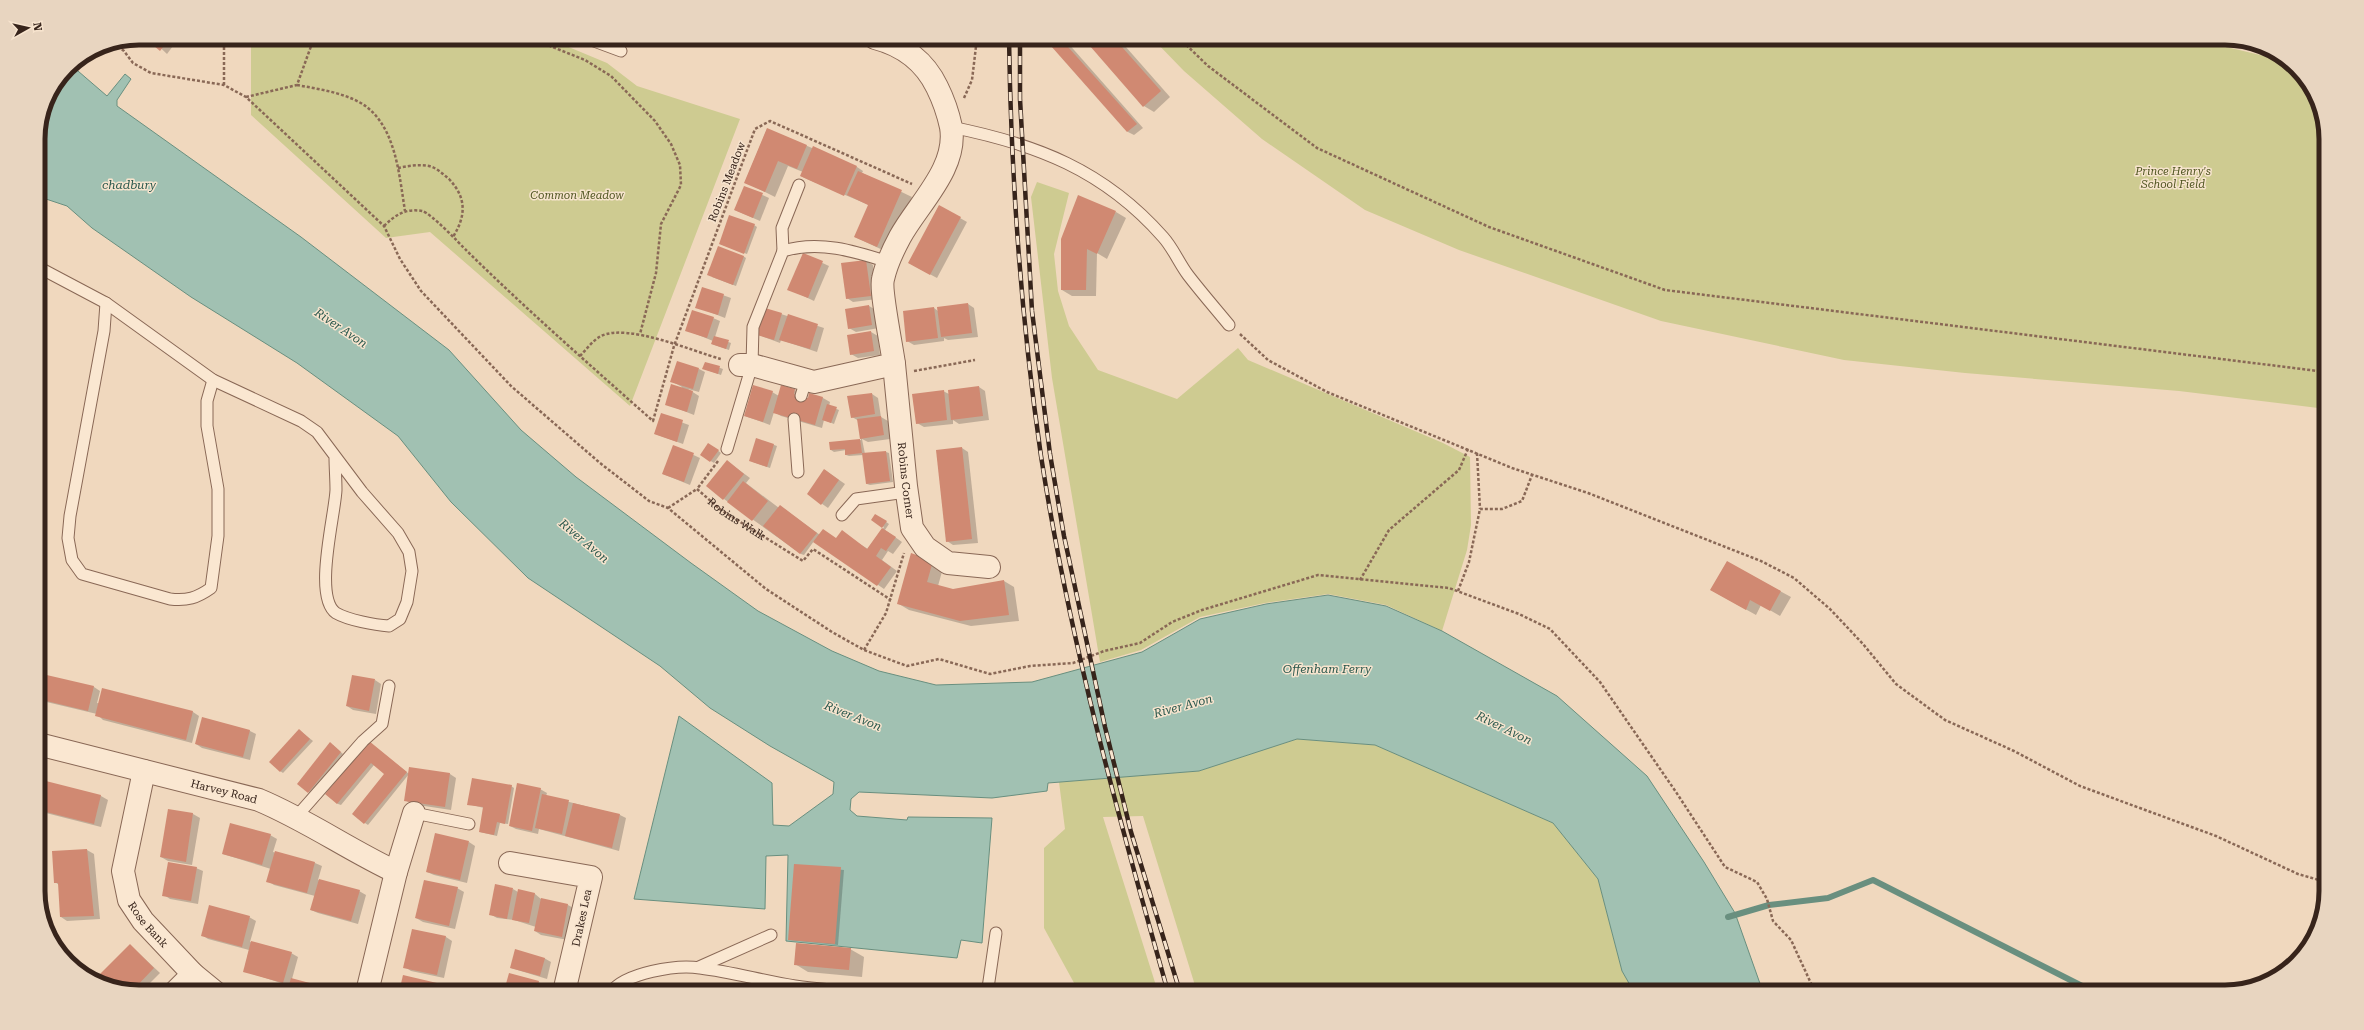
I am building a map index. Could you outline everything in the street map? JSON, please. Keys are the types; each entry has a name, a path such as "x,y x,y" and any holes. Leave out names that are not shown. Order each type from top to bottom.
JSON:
{"street":[{"name":"Robins Corner","path":"896,45 915,57 932,76 944,101 951,127 950,146 946,164 900,237 888,262 882,282 895,369 906,492 912,528 925,547 948,563 989,567"},
{"path":"746,365 803,388 814,382 895,369"},
{"name":"Harvey Road","path":"45,746 260,800 297,816 361,856 396,872"},
{"name":"Rose Bank","path":"144,771 124,858 124,883 129,900 143,921 194,974 207,985"},
{"path":"369,985 396,872 414,813"},
{"name":"Drakes Lea","path":"510,863 591,877 566,985"},
{"path":"182,985 194,974"}],"lane":[{"path":"605,45 621,51"},
{"path":"951,127 997,136 1052,155 1109,187 1164,238 1188,274 1229,325"},
{"path":"727,449 753,327 783,251 782,228 799,185"},
{"path":"783,251 800,246 846,248 888,262"},
{"path":"45,271 106,303 213,380 301,421 317,432 335,457 398,533 409,552 412,571 407,602 400,619 390,626 374,625 336,612 329,602 325,582 336,490 335,457"},
{"path":"106,303 104,331 70,516 68,538 72,560 82,574 170,599 184,600 198,597 211,588 218,536 218,489 207,426 207,401 213,380"},
{"path":"794,419 798,472"},
{"path":"842,515 856,499 906,492"},
{"path":"297,816 363,741 382,724 389,686"},
{"path":"414,813 469,824"},
{"path":"988,985 996,933"},
{"path":"699,968 771,936"},
{"path":"620,985 636,976 661,969 699,968 791,985"}],"path":[{"path":"224,45 224,85"},
{"path":"297,85 311,45"},
{"path":"548,45 585,60 611,76 655,121 671,144 680,165 681,185 661,224 656,273 640,334"},
{"path":"951,127 972,80 976,45"},
{"path":"1186,45 1208,66 1317,148 1488,227 1665,290 2319,371"},
{"path":"119,47 133,63 151,73 224,85 246,97 384,226 400,259 421,291 512,386 600,463 649,501 668,508 766,589 832,632 864,650 907,666 939,659 990,674 1030,666 1073,662 1140,643 1172,622 1202,610 1318,575 1449,588 1519,614 1550,629 1600,682 1676,792 1725,867 1757,882 1767,899 1773,921 1791,940 1812,985"},
{"path":"246,97 297,85 334,93 360,103 377,119 389,138 398,168 405,211"},
{"name":"Robins Meadow","path":"580,356 653,421 674,346 755,129 770,121 929,191"},
{"path":"398,168 428,166 441,171 453,184 463,201 463,217 453,237"},
{"path":"384,226 394,217 405,211 423,211 453,237 580,356 600,336 620,332 640,334 674,346 746,365"},
{"path":"1229,325 1268,360 1327,392 1532,475 1588,493 1761,561 1794,578 1835,614 1896,684 1945,720 2014,751 2080,786 2216,836 2298,874 2319,880"},
{"path":"895,369 975,360"},
{"name":"Robins Walk","path":"727,449 697,489 721,510 803,561 814,549 891,600"},
{"path":"1360,580 1389,530 1459,470 1468,449"},
{"path":"1458,591 1469,562 1480,509 1477,453"},
{"path":"1480,509 1502,509 1522,501 1532,475"},
{"path":"668,508 697,489"},
{"path":"864,650 891,600 912,528"}],"green space":[{"name":"Common Meadow","path":"251,45 564,45 607,63 637,86 740,119 630,406 430,232 386,238 251,115"},
{"name":"Prince Henry's School Field","path":"1159,45 2218,45 2272,58 2282,64 2296,77 2303,87 2314,109 2319,133 2319,408 2179,391 1965,373 1844,360 1661,321 1459,250 1365,210 1262,139 1184,71"},
{"path":"1037,182 1069,193 1054,254 1058,291 1069,326 1098,370 1177,399 1238,348 1248,360 1443,443 1470,457 1471,525 1467,550 1442,631 1386,605 1328,594 1265,603 1200,617 1141,650 1100,662 1052,378 1031,197"},
{"path":"1297,739 1375,745 1553,823 1598,879 1622,971 1630,985 1195,985 1143,816 1103,817 1156,985 1075,985 1044,928 1044,848 1065,829 1059,782 1199,771"}],"water":[{"path":"76,70 107,96 125,74 131,79 117,100 117,106 301,237 449,350 521,430 576,477 758,611 832,651 879,671 936,685 1032,682 1142,652 1200,619 1266,604 1328,595 1386,606 1442,631 1557,696 1647,776 1704,862 1735,913 1761,985 1630,985 1622,971 1598,879 1553,823 1375,745 1297,739 1199,771 1048,783 1047,791 992,798 859,792 851,799 850,810 857,816 907,820 908,817 992,818 982,943 961,940 957,958 786,941 788,855 766,856 765,909 634,899 679,716 772,783 773,825 789,826 833,794 834,782 770,746 710,708 660,666 528,578 451,502 398,436 297,363 191,297 92,228 67,206 45,199 45,133 52,103 68,77"}],"building":[{"path":"153,45 165,45 160,51"},
{"path":"1066,45 1137,124 1127,132 1051,46"},
{"path":"1089,45 1120,45 1161,91 1143,107"},
{"path":"767,128 807,145 797,169 778,161 765,192 744,183"},
{"path":"813,146 857,166 844,196 800,176"},
{"path":"858,171 902,190 877,247 854,237 868,205 847,195"},
{"path":"744,186 763,193 753,218 734,210"},
{"path":"1078,195 1116,211 1097,254 1087,249 1086,290 1061,290 1061,239"},
{"path":"939,205 961,217 930,275 908,263"},
{"path":"729,215 755,224 744,254 719,244"},
{"path":"718,246 744,256 733,285 707,275"},
{"path":"803,253 823,261 808,298 787,290"},
{"path":"866,260 871,296 846,299 841,263"},
{"path":"702,287 724,294 718,315 695,308"},
{"path":"968,303 972,333 941,337 937,307"},
{"path":"869,305 872,325 848,329 845,309"},
{"path":"934,307 938,338 906,342 903,311"},
{"path":"765,308 782,313 774,340 757,335"},
{"path":"692,310 714,317 707,338 685,331"},
{"path":"788,314 818,324 810,349 779,340"},
{"path":"871,331 874,351 850,355 847,335"},
{"path":"714,336 729,340 726,349 711,344"},
{"path":"677,361 699,368 693,389 670,382"},
{"path":"705,362 720,366 718,374 702,369"},
{"path":"671,384 693,391 687,412 665,405"},
{"path":"753,385 773,391 763,422 744,416"},
{"path":"781,385 795,389 794,394 808,398 809,393 823,397 815,425 773,413"},
{"path":"979,386 983,416 951,420 948,390"},
{"path":"944,390 947,420 916,424 912,394"},
{"path":"872,393 875,414 851,418 847,396"},
{"path":"827,404 837,407 831,423 822,420"},
{"path":"661,413 683,420 677,442 654,434"},
{"path":"881,416 884,435 860,439 857,419"},
{"path":"756,438 774,444 767,467 749,461"},
{"path":"860,439 862,453 845,455 845,449 830,450 829,442"},
{"path":"708,443 719,450 710,462 700,455"},
{"path":"673,445 694,453 684,482 662,474"},
{"path":"962,447 972,539 946,542 936,450"},
{"path":"886,451 890,481 866,484 862,453"},
{"path":"727,460 744,474 723,500 706,486"},
{"path":"824,469 839,480 821,505 807,494"},
{"path":"743,481 768,501 752,521 727,502"},
{"path":"780,505 817,533 800,554 763,526"},
{"path":"875,514 887,521 882,528 871,520"},
{"path":"882,528 896,537 886,551 881,548 876,556 891,567 877,586 813,542 823,529 836,538 842,530 867,549"},
{"path":"911,553 933,561 927,582 953,589 1004,580 1009,615 960,621 897,604"},
{"path":"1727,561 1781,591 1770,611 1750,600 1746,610 1710,590"},
{"path":"45,675 94,686 88,711 45,701"},
{"path":"352,675 375,679 369,711 346,706"},
{"path":"102,688 193,711 186,740 95,716"},
{"path":"202,717 250,730 243,757 195,744"},
{"path":"299,729 310,739 280,772 269,762"},
{"path":"369,741 407,772 364,824 352,814 384,774 371,763 337,804 325,794"},
{"path":"330,742 341,752 308,793 297,784"},
{"path":"409,767 450,773 445,807 404,801"},
{"path":"472,778 512,785 505,824 497,822 494,835 479,832 483,807 467,805"},
{"path":"45,781 101,795 94,824 45,812"},
{"path":"517,783 541,788 532,831 509,826"},
{"path":"542,794 569,800 562,834 535,828"},
{"path":"573,803 620,814 612,848 565,836"},
{"path":"168,809 193,813 186,862 160,857"},
{"path":"230,823 271,834 262,865 222,854"},
{"path":"435,833 469,841 460,880 426,872"},
{"path":"87,849 94,916 60,917 58,883 54,883 52,851"},
{"path":"275,851 315,862 307,893 266,882"},
{"path":"168,862 197,867 191,901 162,896"},
{"path":"794,864 841,867 835,944 788,940"},
{"path":"319,879 360,890 351,921 310,910"},
{"path":"424,880 458,887 449,926 415,918"},
{"path":"495,884 513,888 507,919 489,915"},
{"path":"518,889 535,893 529,923 512,920"},
{"path":"541,898 568,904 562,937 534,931"},
{"path":"209,905 250,916 242,947 201,936"},
{"path":"412,929 446,936 437,975 403,968"},
{"path":"251,941 292,952 283,983 243,972"},
{"path":"796,943 851,948 849,970 794,965"},
{"path":"130,944 154,968 138,985 109,980 100,974"},
{"path":"515,949 545,958 540,976 510,968"},
{"path":"509,973 539,981 538,985 506,985"},
{"path":"403,975 437,983 437,985 401,985"},
{"path":"291,978 317,985 289,985"}],"waterway":[{"path":"1728,917 1769,905 1828,898 1873,880 2080,985"}],"railway":[{"path":"1009,45 1012,143 1018,247 1034,404 1052,524 1080,659 1096,726 1166,985"},
{"path":"1020,45 1020,99 1032,311 1050,454 1064,536 1105,727 1131,832 1178,985"}],"water label":[{"name":"chadbury","path":"129,185"},
{"name":"River Avon","path":"341,328"},
{"name":"River Avon","path":"584,541"},
{"name":"Offenham Ferry","path":"1327,669"},
{"name":"River Avon","path":"1183,706"},
{"name":"River Avon","path":"853,716"},
{"name":"River Avon","path":"1504,728"}]}
